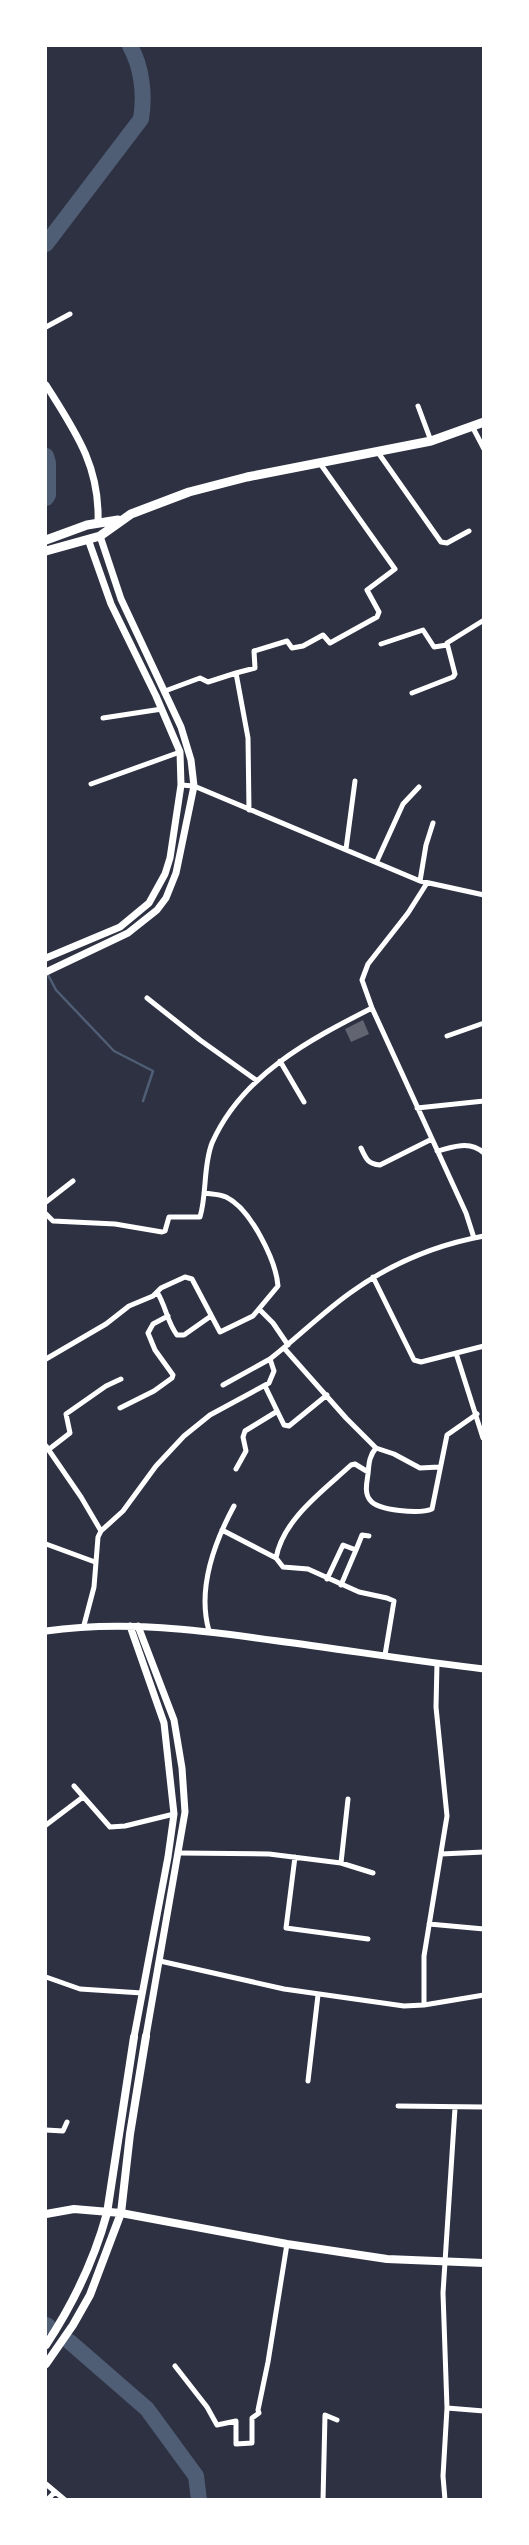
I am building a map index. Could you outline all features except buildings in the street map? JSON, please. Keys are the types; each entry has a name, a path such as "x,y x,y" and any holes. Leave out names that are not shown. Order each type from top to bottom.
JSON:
{"highway":[{"path":"46,551 100,536 121,520 189,492 247,477 431,441 484,422"},
{"path":"46,540 98,522 121,520"},
{"path":"98,522 100,536"},
{"path":"87,525 88,539"}],"main road":[{"path":"46,2364 90,2295 121,2213 128,2146 146,2036"},
{"path":"46,2345 76,2297 107,2213 134,2037"},
{"path":"46,2214 74,2209 121,2213 287,2244 387,2259 484,2263"}],"street":[{"path":"46,327 70,314"},
{"path":"46,385 90,462 95,477 98,522"},
{"path":"418,405 431,441"},
{"path":"472,426 484,449"},
{"path":"377,451 441,542 447,543 469,531"},
{"path":"165,691 200,678 208,682 255,668 254,651 287,640 291,648 303,646 323,635 331,642 379,615 368,590 395,568 319,462"},
{"path":"48,971 138,927 157,910 166,898 179,859 194,786 188,745 121,599 100,536"},
{"path":"46,958 130,921 149,903 157,891 170,858 181,785 180,752 111,604 88,539"},
{"path":"111,604 121,599"},
{"path":"381,645 423,630 434,647 447,645 484,620"},
{"path":"412,694 454,676 447,645"},
{"path":"236,673 248,738 249,810"},
{"path":"103,718 162,709"},
{"path":"91,784 180,752"},
{"path":"346,849 355,781"},
{"path":"181,785 194,786 424,882 484,895"},
{"path":"376,861 403,804 419,787"},
{"path":"433,823 426,845 424,882 408,914 368,964 363,975 363,985 466,1213 474,1238"},
{"path":"170,858 179,859"},
{"path":"130,921 138,927"},
{"path":"146,998 256,1080"},
{"path":"46,1214 53,1221 116,1224 162,1232 165,1231 169,1217 200,1217 212,1144 226,1119 256,1080 328,1030 372,1008"},
{"path":"447,1036 484,1023"},
{"path":"280,1061 304,1102"},
{"path":"417,1108 484,1101"},
{"path":"360,1148 367,1161 380,1165 432,1139"},
{"path":"437,1150 469,1144 484,1153"},
{"path":"46,1202 73,1181"},
{"path":"46,1359 106,1324 128,1306 180,1278 189,1277 222,1332 253,1316 278,1286 267,1248 247,1217 226,1197 204,1193"},
{"path":"223,1385 270,1359 348,1294 373,1277 423,1252 484,1236"},
{"path":"373,1277 414,1360 421,1362 484,1346"},
{"path":"158,1292 172,1329 177,1335 211,1316"},
{"path":"259,1309 273,1322 286,1346 327,1395 376,1448 420,1468 439,1467"},
{"path":"120,1408 173,1378 151,1343 148,1333 152,1324 168,1315"},
{"path":"456,1353 483,1438"},
{"path":"84,1625 94,1587 96,1544 101,1531 123,1511 156,1466 196,1425 225,1406 265,1386 273,1378 270,1359"},
{"path":"101,1531 47,1448 70,1433 66,1415 106,1386 121,1379"},
{"path":"265,1386 276,1412 284,1425 289,1426 327,1395"},
{"path":"236,1469 246,1451 243,1437 245,1432 276,1412"},
{"path":"376,1448 370,1458 367,1495 376,1506 426,1512 435,1502 439,1467 443,1460 447,1435 477,1414"},
{"path":"276,1558 282,1540 296,1518 351,1465 355,1464 368,1472"},
{"path":"209,1631 205,1604 207,1583 222,1530 234,1506"},
{"path":"222,1530 276,1558 283,1567 308,1569 341,1585 394,1601 385,1656"},
{"path":"341,1585 362,1535 369,1536"},
{"path":"46,1544 95,1562"},
{"path":"327,1579 343,1545 356,1550"},
{"path":"46,1631 84,1625 209,1631 484,1669"},
{"path":"134,1626 174,1720 182,1768 185,1812 146,2036"},
{"path":"134,1626 164,1723 174,1814 134,2037"},
{"path":"424,2006 424,1956 447,1816 436,1707 437,1663"},
{"path":"159,1702 167,1699"},
{"path":"170,1772 182,1768"},
{"path":"74,1786 110,1827 174,1814"},
{"path":"46,1825 83,1797"},
{"path":"341,1863 348,1799"},
{"path":"441,1854 484,1852"},
{"path":"179,1853 269,1854 341,1863 373,1873"},
{"path":"295,1857 286,1928 368,1939"},
{"path":"429,1924 484,1929"},
{"path":"159,1961 318,1995 404,2006 424,2006 484,1995"},
{"path":"46,1977 80,1989 142,1993"},
{"path":"308,2081 318,1995"},
{"path":"398,2106 484,2107"},
{"path":"445,2500 445,2263 455,2108"},
{"path":"46,2130 63,2131 67,2122"},
{"path":"175,2366 207,2407 217,2425 236,2421 236,2444 252,2443 252,2418 260,2413 258,2410 287,2244"},
{"path":"447,2408 484,2411"},
{"path":"323,2500 325,2415 337,2420"},
{"path":"46,2484 65,2500"},
{"path":"47,2500 55,2492"}],"waterway":[{"path":"46,244 141,119 142,81 130,46"},
{"path":"46,456 46,498"},
{"path":"47,973 56,990 114,1051 153,1071 143,1101"},
{"path":"70,2342 147,2409 196,2476 199,2500"}]}
